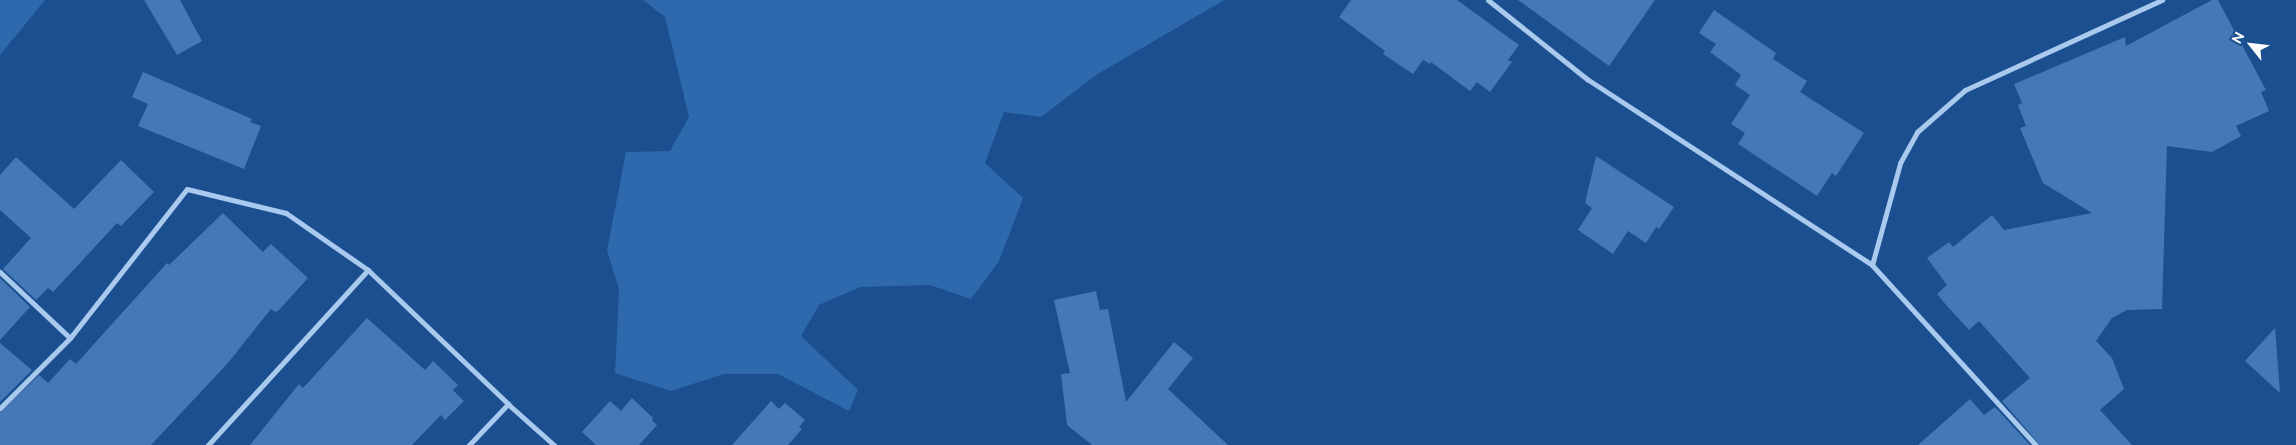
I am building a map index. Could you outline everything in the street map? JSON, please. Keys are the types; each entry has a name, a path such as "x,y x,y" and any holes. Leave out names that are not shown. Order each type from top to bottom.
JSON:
{"street":[{"path":"1488,0 1587,79 1872,265 2036,445"},
{"path":"1872,265 1900,163 1917,132 1965,90 2162,0"},
{"path":"0,408 70,338 187,189 286,213 368,270 508,404 554,445"},
{"path":"208,445 368,270"},
{"path":"0,272 70,338"},
{"path":"469,445 508,404"}],"shaded area":[{"path":"0,0 45,0 0,55"},
{"path":"643,0 1224,0 1096,75 1041,117 1004,112 985,163 1023,198 999,261 971,299 930,285 860,287 819,305 801,336 858,390 849,411 778,374 724,374 671,391 615,373 619,289 607,251 626,152 670,151 689,117 665,17"}],"building":[{"path":"144,0 180,0 202,41 177,55"},
{"path":"1351,0 1457,0 1519,45 1508,60 1512,62 1490,92 1477,82 1470,91 1431,62 1430,64 1423,60 1413,74 1383,54 1385,51 1339,17"},
{"path":"1518,0 1655,0 1609,66"},
{"path":"2212,0 2218,0 2266,90 2261,92 2269,111 2236,126 2241,136 2212,152 2167,146 2162,309 2127,310 2112,318 2096,341 2112,358 2124,389 2100,410 2132,445 2040,445 2002,401 2030,378 1979,321 1969,330 1947,306 1937,294 1947,285 1927,258 1949,242 1953,247 1992,215 2004,230 2092,213 2043,183 2020,128 2026,126 2018,105 2022,103 2014,84 2125,37 2126,46"},
{"path":"1714,10 1776,53 1773,59 1807,81 1800,92 1864,133 1836,176 1832,173 1817,196 1738,144 1745,133 1731,124 1750,95 1735,85 1741,75 1710,52 1716,44 1699,33"},
{"path":"143,72 252,119 250,122 261,126 244,169 138,126 148,104 132,97"},
{"path":"1596,156 1674,207 1659,229 1656,227 1646,243 1628,231 1613,254 1578,230 1592,208 1585,203"},
{"path":"16,157 74,209 121,160 154,192 121,226 117,223 53,292 48,288 36,300 3,269 31,238 0,210 0,175"},
{"path":"223,213 263,252 271,244 308,278 278,311 275,312 271,309 228,363 151,445 0,445 0,412 39,375 48,383 70,359 76,364 167,263 169,265"},
{"path":"0,278 30,307 0,340"},
{"path":"1096,291 1100,310 1108,309 1126,402 1174,342 1193,358 1168,389 1228,445 1092,445 1067,425 1061,374 1070,373 1054,300"},
{"path":"367,318 425,370 433,361 458,385 453,390 464,401 445,420 441,415 412,445 250,445 299,384 303,388"},
{"path":"2275,328 2280,393 2245,361"},
{"path":"0,343 32,370 0,402"},
{"path":"632,398 653,418 652,420 657,425 639,445 596,445 582,432 610,401 621,411"},
{"path":"1970,399 1984,415 1995,407 2030,445 1918,445"},
{"path":"771,401 779,409 785,403 805,420 799,427 802,429 788,445 732,445"}]}
